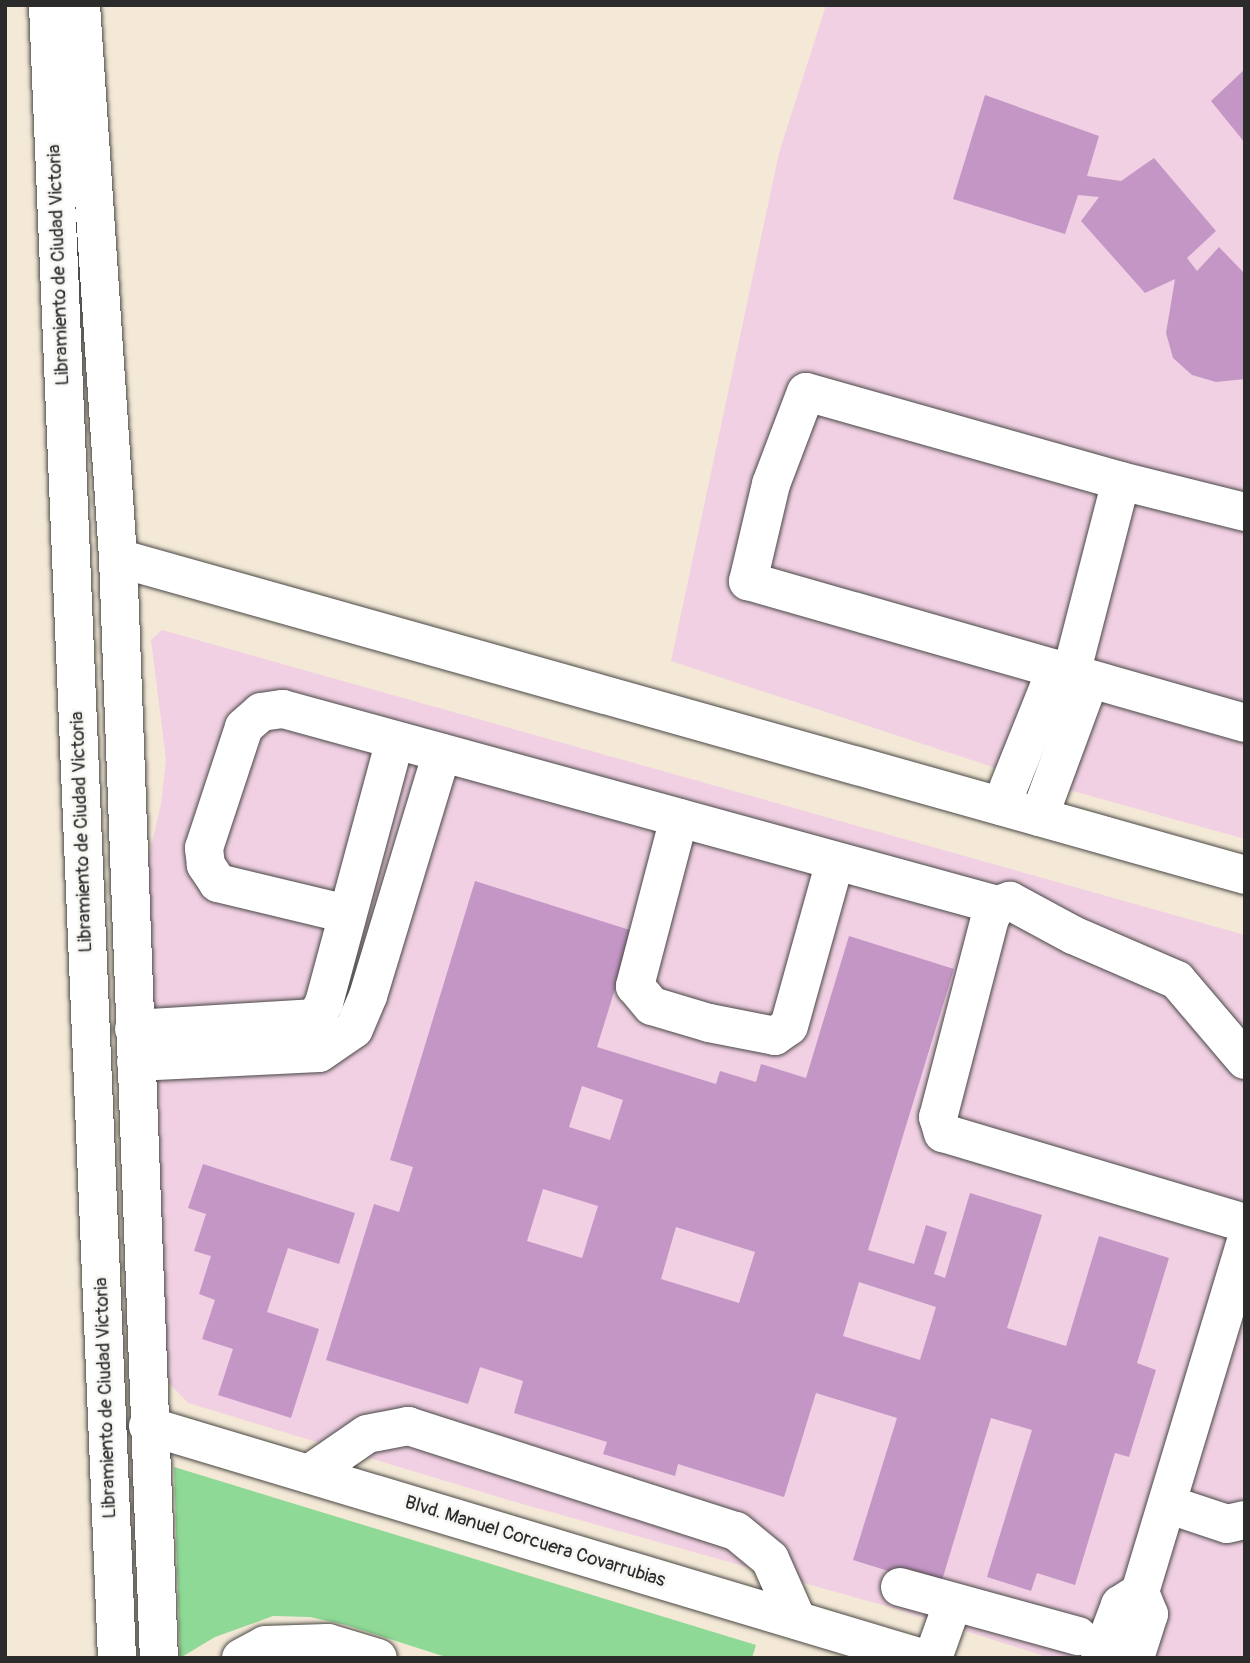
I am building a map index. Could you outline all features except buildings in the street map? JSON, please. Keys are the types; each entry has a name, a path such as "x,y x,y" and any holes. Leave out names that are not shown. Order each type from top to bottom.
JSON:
{"main road":[{"name":"Libramiento de Ciudad Victoria","path":"48,5 117,1658"},
{"path":"81,5 118,558 148,1426 159,1658"},
{"path":"1245,512 1121,481 806,392 771,484 748,581 1245,723"},
{"path":"1039,817 1121,481"},
{"path":"118,558 1245,875"},
{"path":"1001,806 1072,674"},
{"path":"348,914 218,883 206,865 204,848 244,727 261,712 283,709 997,905 1010,901 1073,935 1177,980 1245,1060"},
{"path":"317,1036 395,740"},
{"path":"135,1045 317,1036 355,1029 442,753"},
{"path":"679,818 635,986 652,1006 709,1023 775,1036 789,1026 835,861"},
{"path":"997,905 990,918 938,1117 943,1133 1245,1223"},
{"path":"1135,1658 1149,1614 1140,1592 1245,1245"},
{"name":"Blvd. Manuel Corcuera Covarrubias","path":"148,1426 309,1474 809,1635 922,1658"},
{"path":"309,1474 367,1434 408,1426 736,1531 770,1559 809,1635"},
{"path":"1167,1504 1227,1524 1245,1520"},
{"path":"900,1587 1089,1647 1120,1605 1140,1592"},
{"path":"933,1658 953,1602"},
{"path":"241,1658 265,1645 328,1643 378,1658"}],"shaded area":[{"path":"826,5 1245,7 1245,839 1026,778 671,661 779,153"},
{"path":"162,630 1245,935 1245,1658 1050,1658 900,1610 512,1501 188,1403 169,1383 161,1342 146,869 161,804 166,760 151,640"}],"green space":[{"path":"174,1467 756,1645 752,1658 449,1658 346,1625 310,1617 273,1616 215,1637 180,1658"}]}
